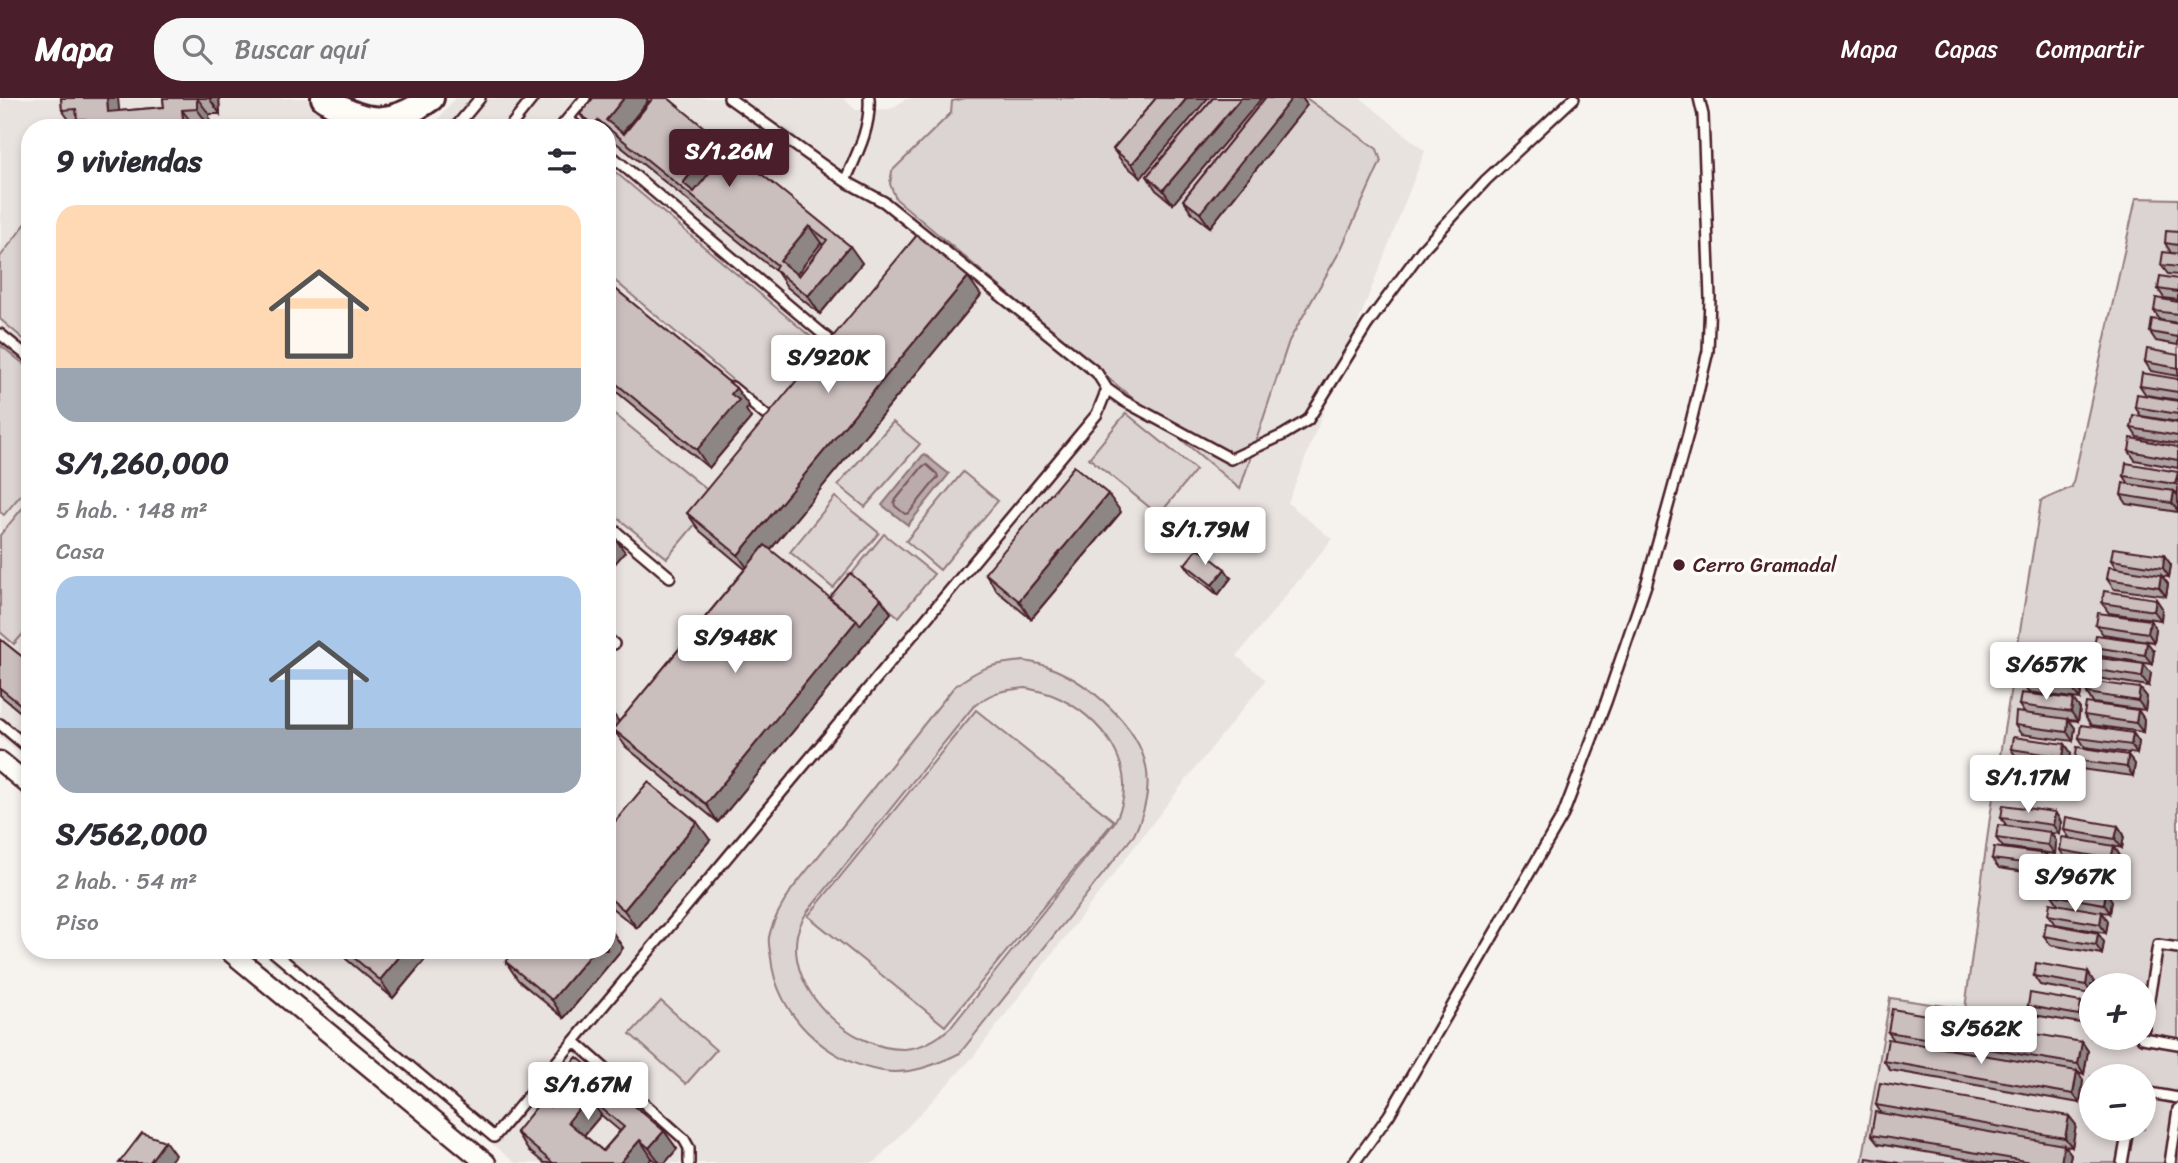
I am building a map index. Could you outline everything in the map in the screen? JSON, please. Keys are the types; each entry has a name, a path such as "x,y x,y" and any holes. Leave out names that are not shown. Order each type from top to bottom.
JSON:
{"main road":[{"path":"324,98 341,110 362,118 391,118 412,111 431,98"}],"street":[{"path":"0,761 21,778"},
{"path":"239,959 486,1163"}],"lane":[{"path":"462,119 480,98"},
{"path":"516,119 533,98"},
{"path":"568,119 585,98"},
{"path":"729,98 845,181 884,202 1097,373 1107,389 1231,459 1308,420 1367,325 1422,250 1486,180 1574,98"},
{"path":"845,181 862,142 870,114 869,98"},
{"path":"1354,1163 1389,1115 1563,815 1606,702 1647,582 1708,351 1710,298 1705,154 1703,115 1699,98"},
{"path":"616,160 842,351"},
{"path":"0,334 21,351"},
{"path":"723,380 776,424"},
{"path":"282,959 494,1137 1097,414 1107,389"},
{"path":"616,532 670,577"},
{"path":"0,724 21,742"},
{"path":"2153,973 2158,945 2178,948"},
{"path":"2156,1040 2178,1044"},
{"path":"574,1041 684,1139 689,1147 689,1163"},
{"path":"2156,1094 2178,1098"},
{"path":"2170,1163 2178,1109"},
{"path":"2122,1163 2126,1141"}],"shaded area":[{"path":"1,98 312,98 336,119 21,119 21,755 0,738"},
{"path":"455,98 843,98 856,110 890,109 912,98 1361,98 1425,151 1288,503 1332,539 1237,656 1266,680 973,1057 874,1163 515,1163 269,959 616,959 616,119 438,119"},
{"path":"966,98 1306,98 1377,149 1381,161 1341,249 1289,341 1240,489 896,199 890,184 892,171 951,113 952,101"},
{"path":"616,173 836,358 782,422 616,282"},
{"path":"2136,198 2178,199 2178,1163 1862,1163 1890,998 1965,1009 1990,817 2041,501 2072,487"},
{"path":"21,230 21,337 0,319 0,257"},
{"path":"0,345 21,362 21,495 4,515 0,512"},
{"path":"1126,413 1196,470 1159,515 1089,458"},
{"path":"616,415 717,498 667,558 616,516"},
{"path":"893,422 920,444 865,507 838,485"},
{"path":"963,472 998,501 940,570 906,541"},
{"path":"835,497 879,533 833,588 790,552"},
{"path":"21,510 21,636 14,644 0,632 0,535"},
{"path":"884,534 934,574 899,617 849,577"},
{"path":"1025,661 1041,665 1066,675 1096,695 1122,721 1141,751 1146,766 1147,793 1141,819 1134,835 960,1053 932,1065 903,1072 862,1066 824,1046 794,1016 775,979 769,942 773,924 792,889 954,687 987,668","holes":["1026,688 1052,695 1070,704 1087,716 1113,747 1121,765 1124,784 1122,803 1114,823 952,1026 936,1038 911,1048 884,1047 864,1039 844,1028 812,996 802,977 797,956 797,935 801,923 973,707 997,693"]},
{"path":"976,710 1114,821 945,1026 808,916"},
{"path":"661,1001 716,1050 686,1084 630,1034"}],"water":[{"path":"924,454 949,474 908,525 882,505"}],"building":[{"path":"61,98 107,98 108,112 164,107 163,98 197,98 197,109 182,110 183,119 77,119 76,109 62,110"},
{"path":"593,98 624,98 607,119 586,119 580,114"},
{"path":"653,98 668,98 850,246 808,296 774,269 777,265 616,135 616,128 624,134","holes":["712,147 723,156 694,192 683,183","809,226 827,240 799,276 780,261"]},
{"path":"1156,98 1187,98 1132,164 1113,149"},
{"path":"1213,98 1241,98 1163,190 1147,176"},
{"path":"1265,98 1292,98 1200,213 1183,200"},
{"path":"2166,231 2178,232 2178,245 2165,243"},
{"path":"917,235 968,277 738,555 687,513"},
{"path":"2163,252 2178,254 2178,267 2161,265"},
{"path":"2160,276 2178,279 2178,292 2158,289"},
{"path":"616,289 736,388 731,394 739,400 697,450 616,383"},
{"path":"2156,298 2178,302 2178,314 2154,311"},
{"path":"2152,319 2178,324 2178,337 2150,332"},
{"path":"2147,349 2178,355 2178,368 2145,362"},
{"path":"2142,373 2178,379 2178,392 2140,386"},
{"path":"2137,394 2178,401 2178,414 2135,407"},
{"path":"2133,415 2178,423 2178,436 2131,428"},
{"path":"2131,438 2178,447 2178,460 2129,451"},
{"path":"2126,463 2178,472 2175,484 2124,476"},
{"path":"1074,466 1108,494 1019,601 985,573"},
{"path":"2123,483 2174,491 2172,503 2121,495"},
{"path":"765,545 857,620 706,804 616,731 616,725"},
{"path":"1198,548 1225,569 1212,585 1185,564"},
{"path":"2113,548 2164,555 2163,568 2111,560"},
{"path":"2109,567 2161,575 2159,587 2107,579"},
{"path":"850,573 881,599 860,625 829,598"},
{"path":"2104,591 2156,599 2154,611 2102,603"},
{"path":"2098,613 2150,620 2148,633 2096,625"},
{"path":"2096,635 2147,642 2145,655 2094,647"},
{"path":"0,639 21,656 21,703 0,688"},
{"path":"2029,649 2081,655 2079,668 2027,661"},
{"path":"2092,657 2144,664 2142,677 2091,669"},
{"path":"2023,671 2075,677 2073,690 2021,683"},
{"path":"2088,681 2140,688 2138,701 2087,693"},
{"path":"2021,693 2073,699 2071,712 2019,705"},
{"path":"2086,703 2138,710 2136,723 2084,715"},
{"path":"2016,712 2068,719 2067,732 2015,725"},
{"path":"2081,725 2133,733 2131,745 2079,738"},
{"path":"2013,737 2065,744 2063,757 2011,749"},
{"path":"2077,747 2128,755 2127,767 2075,760"},
{"path":"648,782 697,822 624,910 616,903 616,820"},
{"path":"2003,805 2055,812 2053,825 2001,818"},
{"path":"2066,817 2118,826 2115,839 2064,830"},
{"path":"1998,825 2050,832 2048,845 1996,838"},
{"path":"2062,837 2114,846 2111,859 2060,850"},
{"path":"1994,847 2046,854 2045,866 1992,859"},
{"path":"2058,858 2110,867 2107,880 2056,871"},
{"path":"2054,882 2106,891 2104,904 2052,895"},
{"path":"2050,903 2102,912 2100,924 2048,915"},
{"path":"2046,923 2098,933 2096,945 2044,936"},
{"path":"356,959 398,959 380,980"},
{"path":"508,959 586,959 552,1000 506,962"},
{"path":"2036,963 2088,972 2079,973 2079,984 2034,976"},
{"path":"2030,993 2079,1002 2079,1015 2028,1006"},
{"path":"1892,1009 2079,1041 2081,1050 2078,1064 1888,1032"},
{"path":"1888,1039 2077,1071 2073,1094 1884,1061"},
{"path":"577,1057 664,1131 649,1148 640,1140 620,1163 553,1163 516,1132 541,1101 550,1107 566,1089 556,1081","holes":["588,1097 624,1127 603,1151 568,1122"]},
{"path":"1880,1083 2069,1116 2065,1138 1876,1105"},
{"path":"1875,1112 2064,1145 2061,1163 2037,1163 1871,1135"},
{"path":"142,1133 165,1141 149,1163 119,1163"},
{"path":"1867,1158 1899,1163 1866,1163"}],"place":[{"name":"Cerro Gramadal","path":"1679,565"}]}
